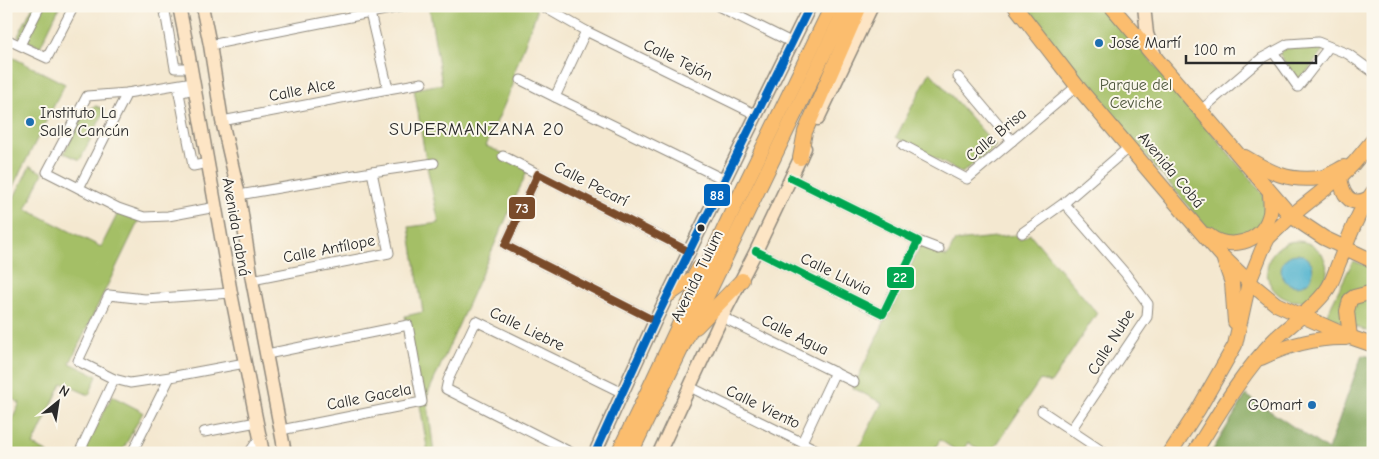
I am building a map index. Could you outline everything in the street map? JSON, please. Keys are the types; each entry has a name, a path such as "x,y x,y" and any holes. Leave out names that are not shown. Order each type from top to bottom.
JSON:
{"main road":[{"name":"Avenida Tulum","path":"618,453 832,6"},
{"name":"Avenida Tulum","path":"631,453 847,6"},
{"path":"800,158 805,132 860,6"},
{"name":"Avenida Cobá","path":"1015,6 1077,86 1194,224 1223,257 1268,298"},
{"path":"1111,6 1291,216 1309,229 1344,249 1373,261"},
{"path":"1171,453 1235,346 1249,282 1268,238 1354,163 1373,140"},
{"path":"1233,149 1277,175 1291,178 1320,178 1354,163"},
{"path":"1340,176 1342,188 1349,199 1358,202 1370,196"},
{"path":"1194,224 1212,238 1223,243 1233,244 1248,240 1261,231 1267,222 1271,209 1270,193"},
{"path":"1194,453 1214,420 1256,361 1274,340 1303,316 1327,291 1334,279 1344,249 1370,196"},
{"path":"670,294 694,277 738,199"},
{"path":"1276,230 1300,227 1309,229"},
{"path":"1324,238 1330,247 1336,272"},
{"path":"1223,257 1232,283 1235,312 1235,346"},
{"path":"1258,260 1261,282 1268,298 1284,308 1351,338 1373,345"},
{"path":"687,337 742,280"},
{"path":"1351,338 1347,308 1350,300 1354,297 1373,292"},
{"path":"1284,308 1301,306 1318,300"},
{"path":"1256,361 1297,343 1334,338 1351,338"},
{"path":"1198,410 1203,420 1209,422 1214,420"},
{"path":"1171,453 1176,450 1184,453"}],"street":[{"path":"20,45 40,6"},
{"path":"6,38 47,58 74,6"},
{"path":"164,6 175,68 190,64 211,51 405,6"},
{"name":"Avenida Labná","path":"178,6 190,64 191,87 208,163 231,293 263,453"},
{"name":"Avenida Labná","path":"202,6 222,121 239,196 252,280 285,453"},
{"path":"718,6 793,43"},
{"name":"Avenida Tulum","path":"595,453 656,321 810,6"},
{"path":"659,453 722,317 756,251 872,6"},
{"path":"1144,6 1147,34 1156,57"},
{"name":"Calle Tejón","path":"544,7 586,31 757,115"},
{"path":"370,13 388,89"},
{"path":"555,97 586,31"},
{"path":"1200,111 1262,58 1288,44 1318,42 1348,54 1373,72"},
{"path":"1272,52 1298,87 1329,47"},
{"path":"958,77 1012,141"},
{"path":"521,80 725,180"},
{"name":"Calle Alce","path":"222,121 422,83"},
{"name":"Calle Brisa","path":"903,146 967,179 1077,86"},
{"path":"191,87 87,96 47,172 118,208 144,217 168,216 216,207"},
{"path":"79,188 127,92"},
{"path":"1022,233 1064,203 1129,147"},
{"path":"502,156 538,174"},
{"path":"239,196 434,162"},
{"name":"Calle Antílope","path":"252,280 389,253 372,172"},
{"name":"Calle Pecarí","path":"656,321 505,245 538,174 690,252"},
{"path":"791,178 940,250"},
{"name":"Calle Nube","path":"1064,203 1125,273 1148,304 1147,317 1071,430"},
{"name":"Calle Lluvia","path":"756,251 883,314 918,241"},
{"path":"231,293 146,299 109,295 78,361 114,379 130,383 245,363"},
{"name":"Calle Agua","path":"722,317 854,382"},
{"name":"Calle Liebre","path":"572,453 446,389 448,380 476,321 623,393"},
{"name":"Calle Gacela","path":"267,354 408,325 422,402 281,430"},
{"path":"802,442 835,372"},
{"path":"132,453 170,377"},
{"path":"79,453 114,379"},
{"name":"Calle Viento","path":"690,387 823,453"},
{"path":"1042,411 1105,453"},
{"path":"204,432 257,422"},
{"path":"249,453 260,438"}],"green space":[{"path":"33,6 60,6 40,47 18,36"},
{"path":"429,6 536,6 536,14 514,73 513,85 486,146 530,165 427,396 434,453 428,453 405,316 423,312 409,227 439,223 427,167 414,89 442,84"},
{"name":"Parque del Ceviche","path":"1019,6 1105,6 1263,194 1265,218 1254,234 1217,240"},
{"path":"1318,44 1326,47 1298,83 1279,53 1289,45"},
{"name":"Instituto La Salle Cancún","path":"6,54 65,84 9,194 6,193"},
{"path":"930,72 996,146 962,173 896,137"},
{"path":"96,106 105,110 80,160 64,153 85,111"},
{"path":"30,166 43,173 26,209 101,247 119,211 139,220 70,363 97,376 89,395 62,383 33,445 49,453 6,453 6,432 20,403 6,396 6,213"},
{"path":"1030,234 1097,313 1051,383 1040,380 991,453 983,453 968,442 962,453 960,453 940,440 932,453 856,453 882,403 853,388 920,246 947,257 955,241 1016,235 1020,240"},
{"path":"1291,241 1303,241 1314,246 1322,254 1327,265 1325,283 1314,296 1303,301 1291,301 1280,296 1272,288 1267,277 1267,265 1272,254 1280,246"},
{"path":"1353,261 1373,268 1373,333 1326,316"},
{"path":"1362,355 1373,357 1373,453 1211,453 1246,395 1328,450"},
{"path":"112,396 143,412 121,453 82,453"}],"water":[{"path":"1297,254 1309,258 1313,270 1309,282 1297,286 1285,282 1281,270 1285,258"}],"transit line":[{"name":"88","path":"595,453 655,321 810,6"},
{"name":"73","path":"655,321 505,245 538,174 690,252"},
{"name":"22","path":"756,251 883,314 918,241 791,178"}],"place":[{"name":"José Martí","path":"1099,43"},
{"name":"Instituto La Salle Cancún","path":"30,122"},
{"name":"GOmart","path":"1312,405"}],"district":[{"name":"SUPERMANZANA 20","path":"477,129"}]}
